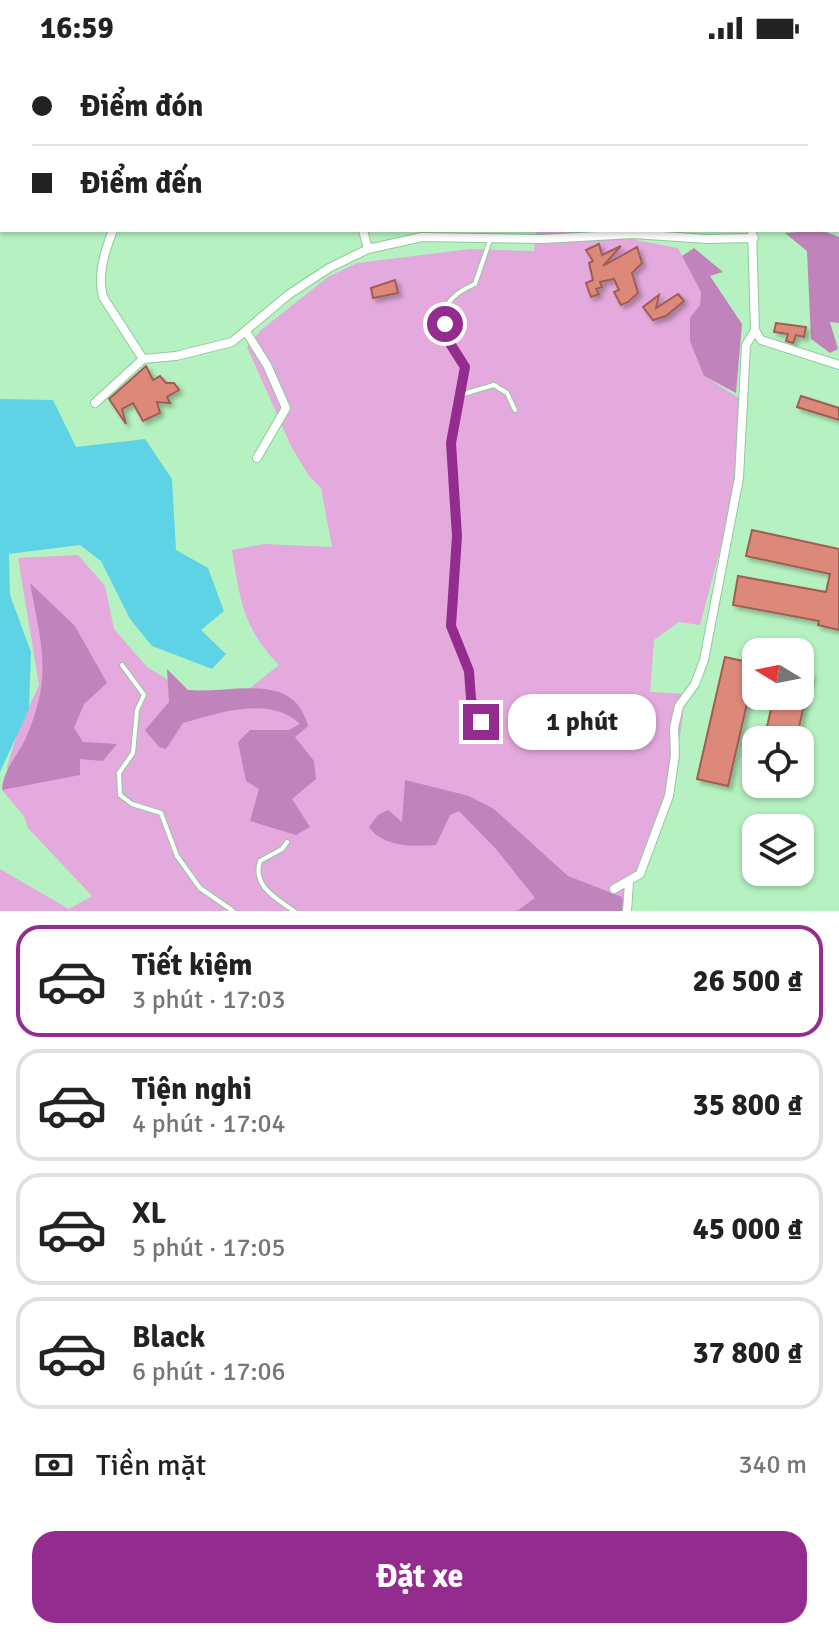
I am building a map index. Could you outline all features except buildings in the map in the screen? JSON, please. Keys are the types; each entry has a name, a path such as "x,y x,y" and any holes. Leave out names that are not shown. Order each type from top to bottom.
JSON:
{"street":[{"path":"112,232 104,252 100,286 103,297 143,359"},
{"path":"364,232 368,249"},
{"path":"95,403 143,359 227,345 247,333 288,295 329,268 368,249 422,237 472,233 491,238 591,238 633,234 707,239 753,234 755,330 761,340 839,365"},
{"path":"614,889 640,874 669,796 679,706 695,684 704,660 736,502 745,417 746,345 755,330"},
{"path":"247,333 267,365 286,408 257,458"},
{"path":"627,911 629,883"}],"lane":[{"path":"481,722 471,699 469,671 451,626 457,536 451,443 465,367 446,337 443,313 445,302 451,296 475,284 488,254 491,238"},
{"path":"460,395 494,385 507,393 515,410"},
{"path":"122,665 144,695 137,710 133,753 119,773 120,795 132,804 161,813 177,856 200,888 233,911"},
{"path":"287,842 282,849 260,861 258,876 260,884 294,911"}],"shaded area":[{"path":"536,232 635,232 635,240 678,248 701,292 704,376 739,398 737,465 727,523 700,625 679,622 654,640 650,692 684,694 683,715 669,782 620,911 0,911 0,869 69,909 92,896 28,828 24,816 2,790 14,787 7,767 17,734 39,685 18,558 78,555 105,586 114,629 147,667 193,695 236,699 279,665 250,626 232,550 264,544 332,547 321,488 309,476 291,446 247,347 261,330 328,277 357,263 471,249 534,251"},
{"path":"826,232 839,237 839,323 830,322 838,349 830,353 811,339 807,251 785,233"},
{"path":"694,248 723,272 710,276 742,324 736,393 704,376 690,341 690,318 700,305 701,292 682,256"},
{"path":"30,583 75,626 107,683 84,704 74,728 83,742 117,744 103,761 80,759 80,775 2,790 8,769 34,718 42,679 41,644"},
{"path":"167,669 188,690 259,688 289,697 301,709 308,726 295,737 314,761 316,779 292,799 310,827 296,835 250,821 259,789 246,781 238,742 250,730 289,730 300,724 274,710 227,711 183,723 166,749 159,747 145,730 169,702"},
{"path":"405,780 469,796 494,809 568,876 622,897 627,911 517,911 535,898 496,849 459,811 450,815 436,845 408,845 382,839 369,827 378,815 388,810 402,822"}],"water":[{"path":"0,399 53,400 76,447 145,439 172,479 176,550 208,568 224,611 201,630 226,654 212,669 152,646 130,619 101,561 80,545 9,554 10,595 31,652 29,709 0,772"}],"route":[{"path":"445,324 446,337 463,359 465,367 451,443 452,505 457,536 451,626 469,671 469,691 481,722"}]}
